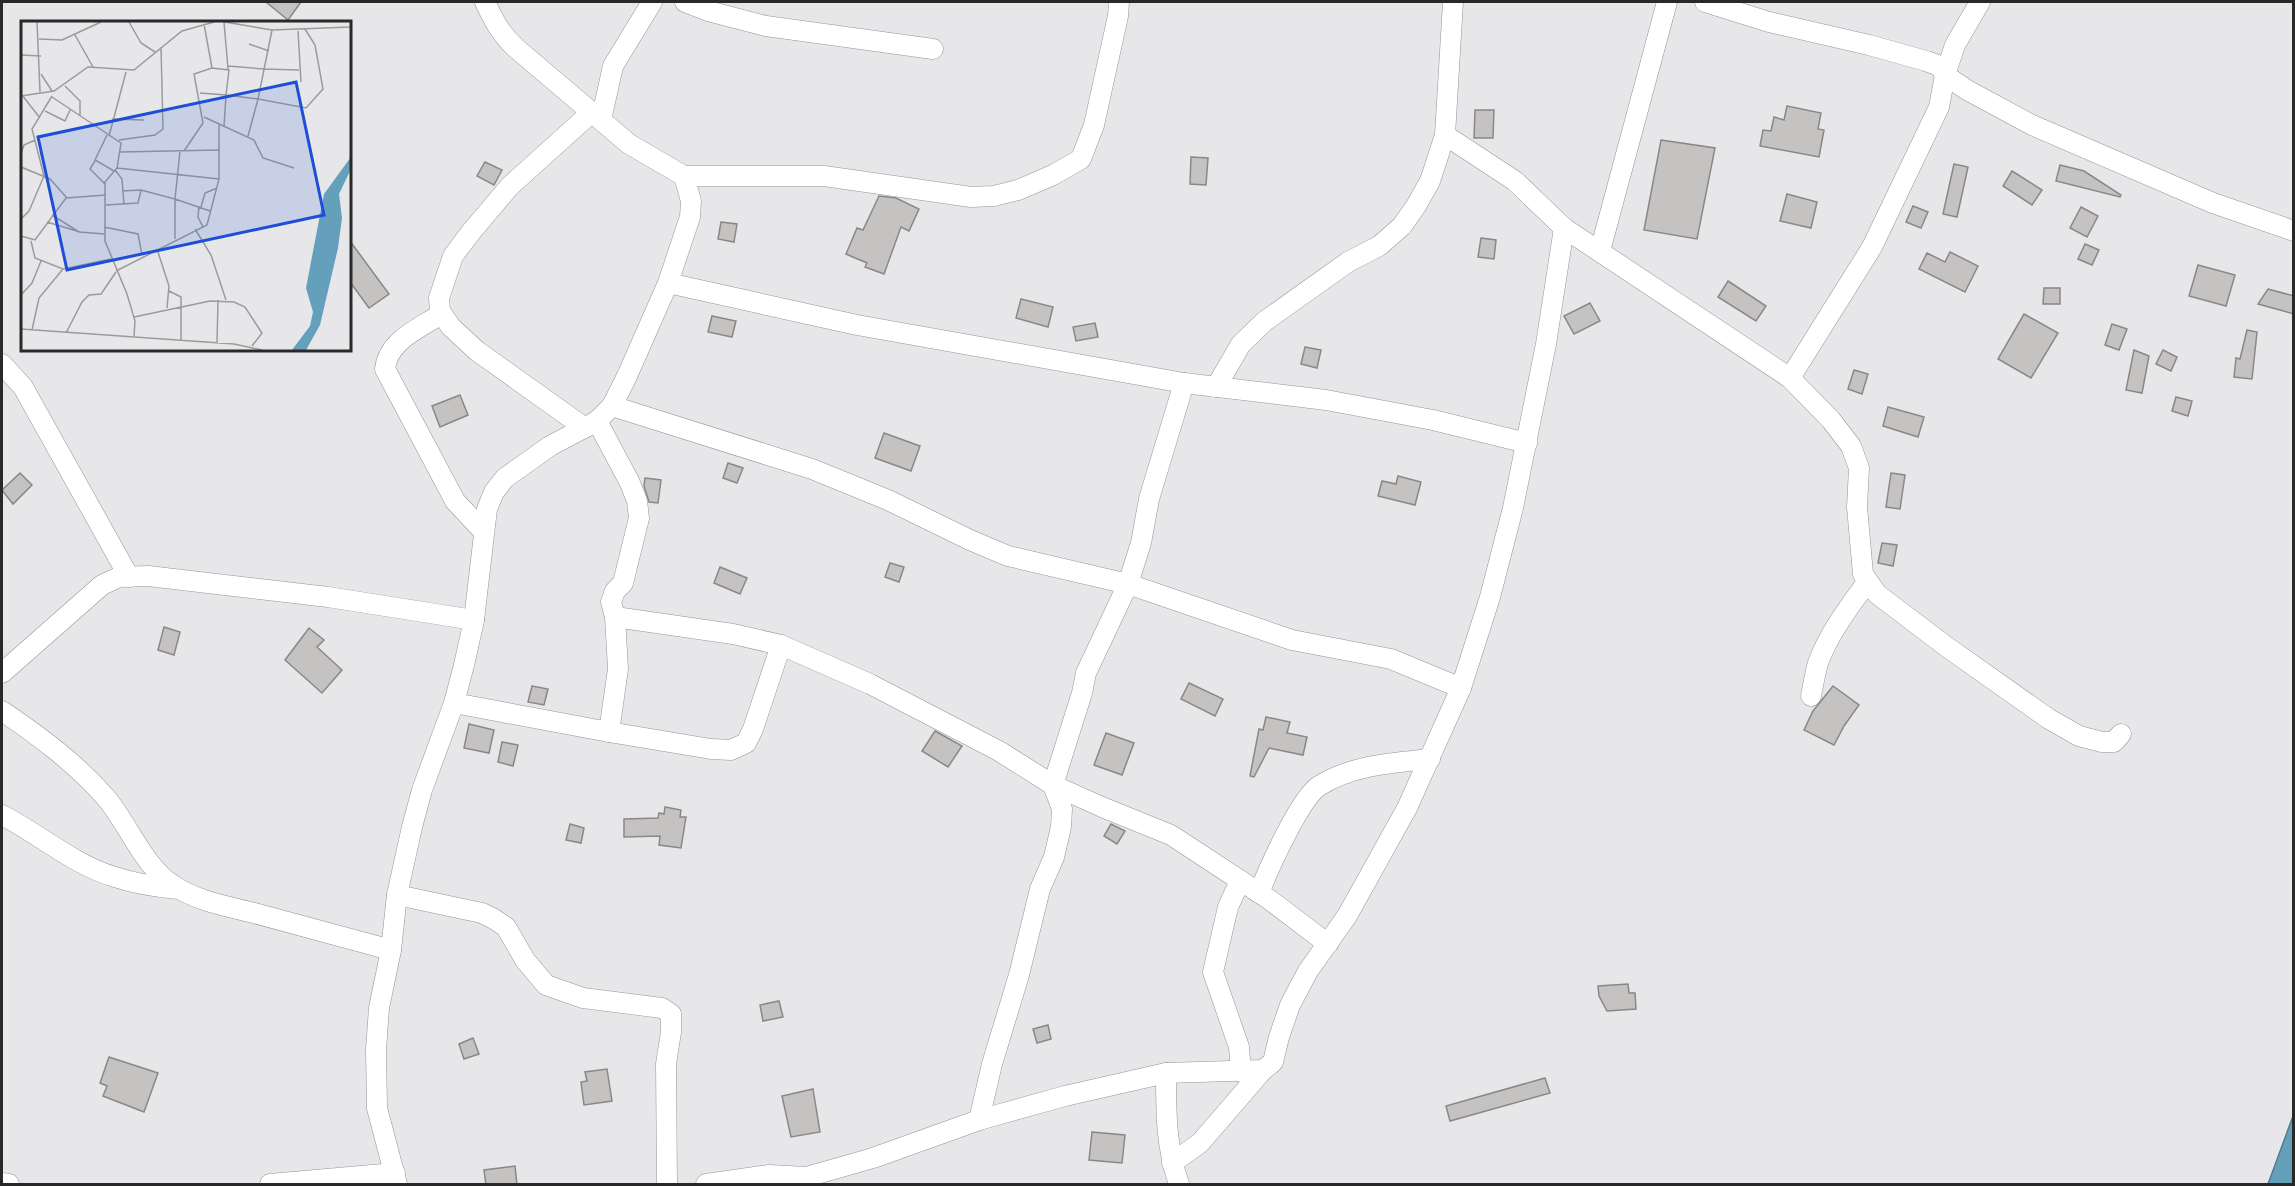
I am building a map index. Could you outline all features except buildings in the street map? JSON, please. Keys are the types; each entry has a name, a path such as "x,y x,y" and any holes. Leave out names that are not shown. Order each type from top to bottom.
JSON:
{"street":[{"path":"486,2 503,36 629,144 684,176 824,176 971,196 994,196 1027,186 1081,159 1094,125 1118,16 1119,2"},
{"path":"609,732 618,669 615,617 611,609 612,597 623,583 633,550 639,518 630,483 591,424 477,351 451,327 441,314 439,298 453,256 510,186 596,116 613,66 631,33 652,2"},
{"path":"685,2 708,11 766,26 933,49"},
{"path":"1216,387 1241,344 1265,321 1348,262 1379,246 1402,226 1430,181 1445,135 1453,2"},
{"path":"1600,251 1667,2"},
{"path":"1705,2 1769,22 1869,45 1940,66 1945,75 1967,90 2032,125 2213,203 2294,231"},
{"path":"1790,378 1872,247 1939,107 1945,75 1955,45 1980,2"},
{"path":"1445,135 1515,181 1564,228 1790,378 1831,420 1851,446 1859,468 1857,507 1863,574 1877,594 2049,719 2079,736 2102,742 2114,742 2121,734"},
{"path":"270,1185 396,1179 377,1108 375,1050 379,1008 391,950 397,895 422,790 454,703 474,620 487,509 494,492 505,478 550,446 591,424 612,406 668,283 690,217 691,201 684,176"},
{"path":"1172,1163 1200,1143 1263,1070 1273,1062 1290,1005 1308,970 1328,944 1377,866 1430,759 1461,688 1490,597 1513,508 1546,344 1564,228"},
{"path":"668,283 857,325 1184,383 1326,400 1433,420 1527,443"},
{"path":"441,314 415,329 392,348 386,358 385,369 455,501 483,531"},
{"path":"2,364 23,387 129,577"},
{"path":"979,1120 992,1064 1019,975 1040,888 1054,857 1061,827 1062,809 1053,785 1082,693 1086,673 1128,584 1141,543 1149,499 1184,383"},
{"path":"612,406 812,469 888,500 970,540 1008,555 1128,584 1292,640 1391,659 1461,688"},
{"path":"2,674 102,585 119,577 148,576 328,597 474,620"},
{"path":"1811,696 1818,664 1830,639 1844,613 1868,581"},
{"path":"615,617 733,634 781,645 870,684 999,751 1053,785 1171,835 1259,893 1328,944"},
{"path":"454,703 609,732 711,749 731,750 746,743 753,729 781,645"},
{"path":"2,711 39,736 87,778 107,799 155,869 178,889 189,895 219,904 391,950"},
{"path":"1259,893 1293,821 1317,787 1345,773 1372,766 1430,759"},
{"path":"2,815 77,860 113,877 152,887 178,889"},
{"path":"1240,881 1228,907 1213,972 1239,1047 1241,1072"},
{"path":"397,895 471,911 495,919 506,927 525,960 546,985 583,998 663,1008 671,1014 666,1064 667,1185"},
{"path":"706,1185 769,1175 806,1181 979,1120 1065,1096 1166,1073 1263,1070"},
{"path":"1166,1073 1168,1139 1179,1185"},
{"path":"2,1183 9,1185"}],"water":[{"path":"2293,1116 2293,1184 2268,1184"}]}
